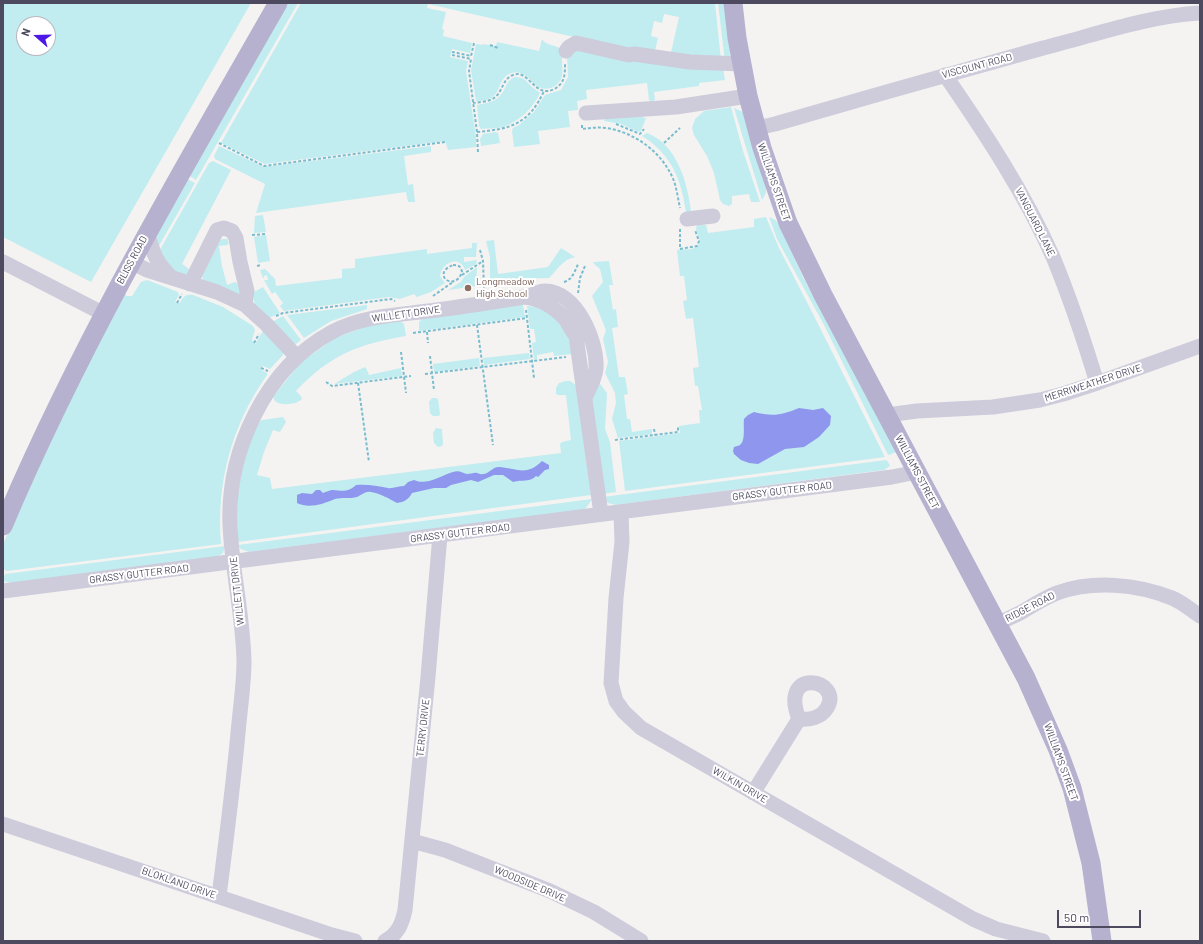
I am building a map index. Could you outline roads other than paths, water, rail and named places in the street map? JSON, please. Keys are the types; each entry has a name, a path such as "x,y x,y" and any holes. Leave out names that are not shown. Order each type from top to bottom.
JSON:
{"main road":[{"name":"BLISS ROAD","path":"3,526 63,396 131,262 278,3"},
{"name":"WILLIAMS STREET","path":"733,3 748,96 756,128 780,203 796,240 826,301 998,624 1045,718 1072,788 1091,863 1102,941"}],"street":[{"name":"VISCOUNT ROAD","path":"756,128 1157,18 1200,13"},
{"path":"566,51 569,47 576,43 629,55 634,54 690,62 742,64"},
{"name":"VANGUARD LANE","path":"945,75 1001,159 1040,231 1066,289 1097,383"},
{"path":"585,118 676,107 748,96"},
{"path":"685,220 714,216"},
{"path":"188,287 217,230 224,228 232,232 236,238 247,291 245,305"},
{"path":"148,232 154,257 162,268 173,278 188,287 216,292 245,305 266,324 297,357"},
{"path":"3,262 104,314"},
{"path":"131,262 147,270 173,278"},
{"name":"WILLETT DRIVE","path":"219,896 231,809 244,662 233,562 230,504 236,467 252,420 267,393 286,367 309,347 332,332 364,320 392,315 526,301 544,291 554,292 570,302 582,316 590,331 593,342 596,367 594,376 584,399 601,514"},
{"name":"MERRIWEATHER DRIVE","path":"887,415 917,411 978,408 1017,404 1063,394 1200,346"},
{"name":"GRASSY GUTTER ROAD","path":"3,591 892,477 917,472"},
{"name":"WILKIN DRIVE","path":"621,512 622,542 616,598 611,684 616,701 624,712 642,728 973,919 996,929 1043,941"},
{"name":"TERRY DRIVE","path":"385,941 394,935 403,920 405,910 428,677 440,535"},
{"name":"RIDGE ROAD","path":"998,624 1057,593 1081,587 1106,585 1130,587 1172,598 1200,616"},
{"path":"754,793 799,719"},
{"name":"BLOKLAND DRIVE","path":"3,824 332,935 355,941"},
{"name":"WOODSIDE DRIVE","path":"412,841 445,850 550,891 594,912 641,941"}],"water":[{"path":"799,408 813,410 823,408 831,416 830,425 819,437 804,447 785,449 758,464 741,460 734,454 734,447 742,443 744,419 748,415 754,412 777,414"},
{"path":"542,461 549,465 549,469 545,470 538,477 536,476 528,480 513,482 503,475 494,475 478,482 471,480 451,485 446,488 434,488 412,493 406,500 397,503 381,495 369,492 357,497 338,498 326,503 311,506 297,503 297,495 302,493 312,494 316,490 320,490 323,493 332,490 351,489 356,485 372,485 391,488 404,486 408,482 414,480 424,482 434,480 455,471 467,474 485,474 498,467 527,470 537,466"}],"place":[{"name":"Longmeadow High School","path":"468,288"}]}
